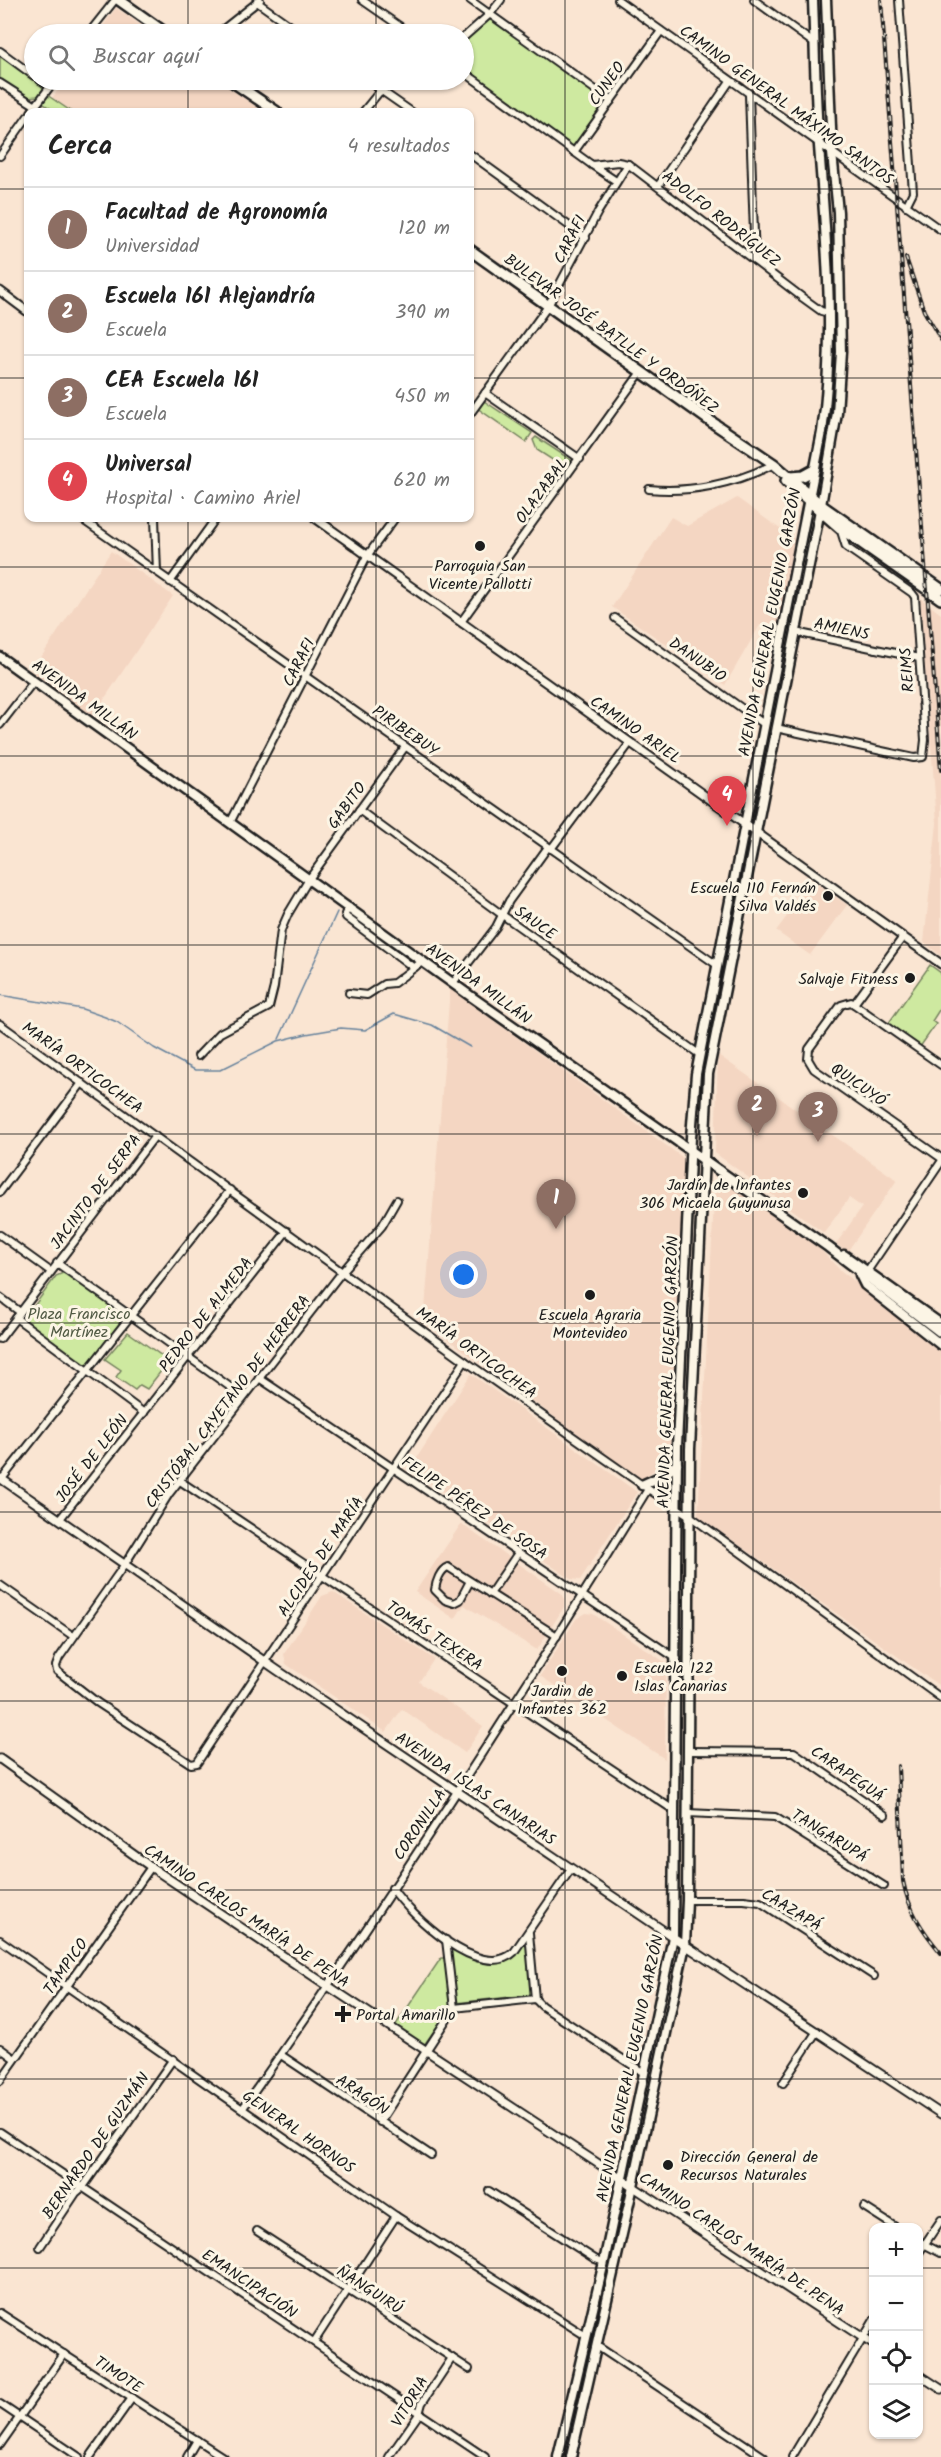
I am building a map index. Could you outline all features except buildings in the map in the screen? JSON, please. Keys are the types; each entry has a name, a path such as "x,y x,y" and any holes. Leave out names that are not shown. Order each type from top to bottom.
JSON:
{"main road":[{"path":"119,0 153,24"},
{"name":"AVENIDA GENERAL EUGENIO GARZÓN","path":"558,2457 604,2262 673,1937 677,1464 690,1152 699,1054 822,432 828,385 829,313 825,215 818,144 813,0"},
{"name":"AVENIDA GENERAL EUGENIO GARZÓN","path":"571,2457 685,1944 691,1411 703,1160 711,1056 821,508 837,413 841,352 838,212 832,153 826,0"},
{"path":"245,90 271,108"},
{"name":"BULEVAR JOSÉ BATLLE Y ORDÓÑEZ","path":"474,253 790,477 809,498"},
{"name":"BULEVAR JOSÉ BATLLE Y ORDÓÑEZ","path":"737,440 740,445 770,466 821,508 941,589"},
{"path":"790,477 803,476 814,470"},
{"name":"BULEVAR JOSÉ BATLLE Y ORDÓÑEZ","path":"821,508 840,528 941,599"},
{"name":"AVENIDA MILLÁN","path":"0,657 690,1152 863,1271"},
{"path":"863,1271 941,1324"},
{"path":"863,1271 941,1333"},
{"path":"863,1271 865,1285 941,1344"},
{"path":"645,1487 677,1464"}],"street":[{"path":"96,24 115,0"},
{"path":"362,0 397,24"},
{"path":"470,0 611,100"},
{"path":"474,28 501,0"},
{"name":"CAMINO GENERAL MÁXIMO SANTOS","path":"618,0 941,230"},
{"path":"754,0 815,44"},
{"path":"899,0 914,192 906,206"},
{"path":"230,24 259,1 289,24"},
{"name":"CUNEO","path":"574,152 661,31"},
{"path":"0,51 24,69"},
{"path":"474,79 616,182"},
{"path":"658,186 730,81"},
{"path":"0,83 32,108"},
{"path":"34,108 47,90"},
{"path":"366,108 378,90"},
{"path":"380,90 406,108"},
{"path":"749,95 755,261"},
{"path":"0,156 24,122"},
{"path":"474,157 586,238"},
{"path":"592,165 618,162 628,164"},
{"name":"ADOLFO RODRÍGUEZ","path":"628,164 821,311 829,313"},
{"name":"CARAFI","path":"474,404 485,393 548,306 628,164"},
{"path":"0,291 24,309"},
{"name":"OLAZABAL","path":"461,622 641,372"},
{"path":"485,393 580,459"},
{"path":"650,489 697,489 730,481 770,466"},
{"name":"PIRIBEBUY","path":"86,522 717,965"},
{"path":"155,522 157,572"},
{"path":"170,582 213,522"},
{"name":"CAMINO ARIEL","path":"320,522 941,964"},
{"name":"CARAFI","path":"230,823 367,556 392,522"},
{"name":"REIMS","path":"776,728 915,758 923,757 925,740 916,601 912,593 846,547 840,528"},
{"name":"DANUBIO","path":"615,618 764,723"},
{"name":"AMIENS","path":"795,632 919,658"},
{"path":"0,725 33,681"},
{"path":"0,709 8,715"},
{"path":"453,983 495,927 501,914 630,742"},
{"name":"GABITO","path":"198,1056 220,1033 269,1007 274,987 281,930 309,879 405,747"},
{"name":"SAUCE","path":"359,810 699,1054"},
{"path":"349,907 345,914 346,917 414,968"},
{"name":"QUICUYÓ","path":"903,937 854,1004 843,1004 809,1049 808,1057 810,1064 941,1160"},
{"path":"349,993 367,994 384,984 394,983 423,961"},
{"path":"854,1004 941,1065"},
{"name":"MARÍA ORTICOCHEA","path":"0,1024 465,1361 690,1516 941,1698"},
{"path":"0,1192 82,1083"},
{"name":"JACINTO DE SERPA","path":"0,1339 155,1136"},
{"path":"863,1271 941,1160"},
{"path":"1,1478 230,1190"},
{"name":"CRISTÓBAL CAYETANO DE HERRERA","path":"195,1764 191,1764 139,1730 59,1674 56,1669 57,1662 125,1564 169,1494 342,1272 382,1226 397,1200"},
{"name":"PEDRO DE ALMEDA","path":"144,1413 287,1231"},
{"path":"0,1235 50,1271"},
{"path":"57,1263 244,1396"},
{"path":"0,1297 20,1312"},
{"path":"16,1318 144,1413"},
{"name":"ALCIDES DE MARÍA","path":"195,1764 465,1361"},
{"name":"FELIPE PÉREZ DE SOSA","path":"259,1378 677,1659"},
{"name":"JOSÉ DE LEÓN","path":"60,1519 144,1413"},
{"name":"AVENIDA ISLAS CANARIAS","path":"1,1478 265,1662 571,1869 941,2114"},
{"name":"TOMÁS TEXERA","path":"180,1481 675,1811"},
{"name":"CORONILLA","path":"243,2108 328,1986 457,1791 582,1596 645,1487"},
{"path":"490,1594 518,1552"},
{"path":"470,1581 460,1600 454,1603 445,1600 435,1590 444,1568 448,1567 557,1636"},
{"path":"0,1585 73,1636"},
{"name":"CARAPEGUÁ","path":"688,1751 794,1752 885,1815"},
{"name":"CAMINO CARLOS MARÍA DE PENA","path":"0,1759 151,1867 328,1986 869,2342"},
{"name":"TANGARUPÁ","path":"687,1813 776,1818 884,1886"},
{"name":"TAMPICO","path":"0,2081 151,1867"},
{"path":"392,1888 409,1910 446,1940 475,1958 490,1960 508,1958 529,1933 571,1869"},
{"name":"CAAZAPÁ","path":"687,1900 755,1900 874,1976"},
{"path":"529,1933 535,1999 542,2006 644,2073"},
{"name":"GENERAL HORNOS","path":"0,1940 396,2216 586,2336"},
{"path":"380,2122 425,2049 454,2008 446,1940"},
{"path":"454,2008 535,1999"},
{"path":"783,2083 817,2031"},
{"path":"0,2048 15,2059"},
{"name":"ARAGÓN","path":"281,2055 431,2155"},
{"name":"BERNARDO DE GUZMÁN","path":"40,2247 173,2059"},
{"name":"EMANCIPACIÓN","path":"0,2132 485,2457"},
{"path":"489,2191 595,2259 604,2262"},
{"path":"864,2207 889,2223"},
{"path":"314,2342 396,2216"},
{"path":"923,2242 941,2220"},
{"name":"ÑANGUIRÚ","path":"257,2231 469,2369"},
{"path":"923,2244 941,2253"},
{"name":"TIMOTE","path":"0,2313 223,2457"},
{"path":"792,2457 869,2325"},
{"path":"597,2346 764,2457"},
{"path":"0,2445 64,2354"},
{"name":"VITORIA","path":"389,2457 419,2414 422,2403 452,2358"},
{"path":"923,2377 940,2388"},
{"path":"90,2457 132,2398"},
{"path":"0,2404 79,2457"},
{"path":"187,2457 197,2440"}],"shaded area":[{"path":"116,8 139,24 104,24"},
{"path":"58,90 232,90 258,108 66,108 52,98"},
{"path":"737,498 794,539 777,636 760,625 725,685 612,607 671,517 687,526"},
{"path":"111,551 173,596 93,716 32,671"},
{"path":"920,598 941,614 941,956 924,942 937,823"},
{"path":"813,881 847,905 810,955 776,931"},
{"path":"450,989 682,1157 685,1162 669,1458 641,1480 424,1322"},
{"path":"718,1055 897,1180 847,1252 836,1244 862,1207 849,1198 824,1233 715,1153"},
{"path":"720,1179 814,1243 840,1270 941,1347 941,1687 698,1516 715,1181"},
{"path":"471,1374 637,1492 580,1580 571,1579 415,1473 414,1462"},
{"path":"461,1524 564,1597 564,1607 537,1650 464,1605 455,1619 415,1592"},
{"path":"333,1592 434,1659 419,1682 483,1726 465,1753 402,1709 386,1732 286,1664 284,1654 322,1596"},
{"name":"Escuela 122 Islas Canarias","path":"586,1613 593,1614 666,1663 665,1759 540,1676 576,1619"}],"green space":[{"path":"490,18 606,100 574,146 474,76 474,30"},
{"path":"0,55 24,71 24,90 42,90 38,96 27,97 0,80"},
{"path":"47,95 66,108 50,108 41,102"},
{"path":"484,401 532,433 526,442 477,408"},
{"path":"536,437 571,460 572,463 568,470 537,450 533,440"},
{"path":"930,965 941,973 941,1007 932,1021 936,1024 920,1047 888,1024"},
{"name":"Plaza Francisco Martínez","path":"63,1273 124,1314 123,1319 87,1366 23,1321 56,1276"},
{"path":"128,1332 169,1361 147,1389 140,1385 135,1390 116,1377 121,1370 105,1359"},
{"path":"526,1942 532,1991 529,1995 455,2003 450,1948 477,1962 489,1963 507,1960"},
{"path":"441,1958 446,1958 450,2008 424,2045 395,2026"}],"waterway":[{"path":"279,1039 337,912"},
{"path":"0,995 82,1009 105,1017 117,1022 154,1048 195,1070 220,1070 278,1041 306,1034 341,1028 365,1030 394,1014 432,1025 470,1047"}],"railway":[{"path":"881,0 941,770"},
{"path":"906,258 924,311 941,340"},
{"path":"898,1766 903,1881 917,1920 941,1953"}],"place":[{"name":"Parroquia San Vicente Pallotti","path":"480,546"},
{"name":"Universal","path":"727,826"},
{"name":"Escuela 110 Fernán Silva Valdés","path":"828,896"},
{"name":"Salvaje Fitness","path":"910,978"},
{"name":"Escuela 161 Alejandría","path":"757,1136"},
{"name":"CEA Escuela 161","path":"818,1142"},
{"name":"Jardín de Infantes 306 Micaela Guyunusa","path":"803,1193"},
{"name":"Facultad de Agronomía","path":"556,1229"},
{"name":"Escuela Agraria Montevideo","path":"590,1295"},
{"name":"Jardin de Infantes 362","path":"562,1671"},
{"name":"Escuela 122 Islas Canarias","path":"622,1676"},
{"name":"Portal Amarillo","path":"343,2014"},
{"name":"Dirección General de Recursos Naturales","path":"668,2165"}]}
